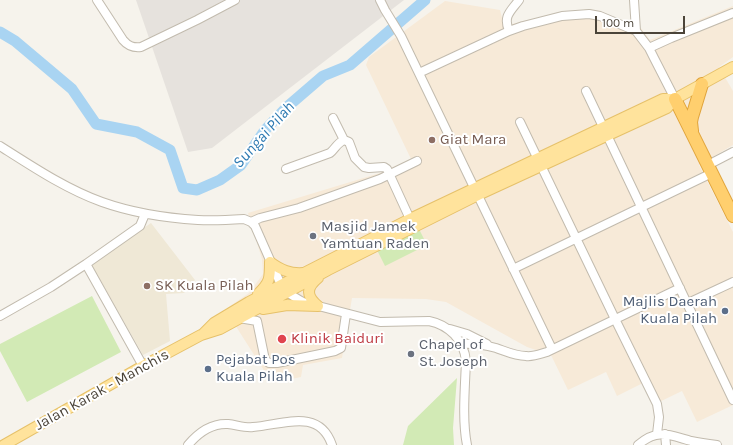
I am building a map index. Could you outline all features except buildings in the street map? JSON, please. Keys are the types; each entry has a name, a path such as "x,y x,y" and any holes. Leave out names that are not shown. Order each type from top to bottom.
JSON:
{"highway":[{"path":"692,132 691,122 702,84"},
{"path":"675,99 732,212"}],"main road":[{"path":"201,336 214,323 250,307 284,289 328,270 476,192 605,131 666,108 675,99 733,67"},
{"path":"284,289 304,273 410,219 476,192"},
{"path":"270,262 279,269 287,272 296,274 304,273"},
{"path":"201,336 220,329 239,318 250,307 267,285 270,278 270,262"},
{"path":"318,306 310,298 310,288 313,282 328,270"},
{"path":"250,307 268,308 287,305 318,306"},
{"name":"Jalan Karak - Manchis","path":"4,445 143,366 201,336"}],"street":[{"path":"97,0 126,44 137,48 197,20 235,0"},
{"path":"380,0 401,36 552,349"},
{"path":"509,31 506,24 507,17 519,0"},
{"path":"634,0 636,31"},
{"path":"718,19 733,9"},
{"path":"649,48 733,13"},
{"path":"419,73 509,31 523,26 562,16 589,14 600,16 636,31 649,48 675,99"},
{"path":"586,91 733,400"},
{"path":"334,118 344,140 348,142 355,158 364,167 384,167 387,169 410,219"},
{"path":"520,122 657,404 661,434 666,445"},
{"path":"286,169 330,153 335,149 339,142 344,140"},
{"path":"0,146 69,188 102,202 145,214 200,220 244,219 251,222 255,226 270,262 284,289 293,297 303,302 380,322 436,322 454,333 462,344 466,361 465,416 467,445"},
{"path":"513,269 641,207 710,169 733,152"},
{"path":"251,222 260,218 299,208 380,179 417,161"},
{"path":"0,316 51,287 86,264 140,226 145,214"},
{"path":"86,264 143,366"},
{"path":"688,303 733,282"},
{"path":"447,329 456,330 467,334 493,347 518,356 535,355 552,349 680,288"},
{"path":"239,318 257,320 265,360 269,363 277,363 335,351 341,348 346,314"},
{"path":"462,344 493,347"},
{"path":"188,445 194,438 209,427 216,425 228,424 248,428 298,420 313,423 321,427 327,434 332,445"},
{"path":"638,445 650,436 661,434 717,445"}],"shaded area":[{"path":"136,0 404,0 212,148 188,152"},
{"path":"445,1 500,10 504,26 556,13 590,9 640,27 650,40 733,6 733,57 719,67 733,91 733,145 699,165 733,232 733,405 697,422 682,391 653,405 643,383 617,396 606,372 568,390 551,355 527,347 446,302 426,299 352,298 342,358 303,365 301,377 272,383 237,328 227,308 249,293 263,274 262,259 248,213 380,173 411,159 366,65 369,57"},
{"name":"SK Kuala Pilah","path":"151,223 195,280 184,293 166,294 170,341 143,355 91,264"}],"green space":[{"path":"419,229 427,245 385,266 377,250"},
{"path":"92,296 121,352 27,402 0,351 0,344"},
{"path":"457,378 453,428 454,445 403,445 408,426"}],"waterway":[{"name":"Sungai Pilah","path":"0,32 15,41 72,89 96,124 137,132 170,150 183,188 197,190 220,180 241,165 265,130 287,107 323,76 350,65 425,0"}],"place":[{"name":"Giat Mara","path":"432,140"},
{"name":"Masjid Jamek Yamtuan Raden","path":"313,236"},
{"name":"SK Kuala Pilah","path":"147,286"},
{"name":"Majlis Daerah Kuala Pilah","path":"725,311"},
{"name":"Klinik Baiduri","path":"282,339"},
{"name":"Chapel of St. Joseph","path":"411,354"},
{"name":"Pejabat Pos Kuala Pilah","path":"208,369"}]}
